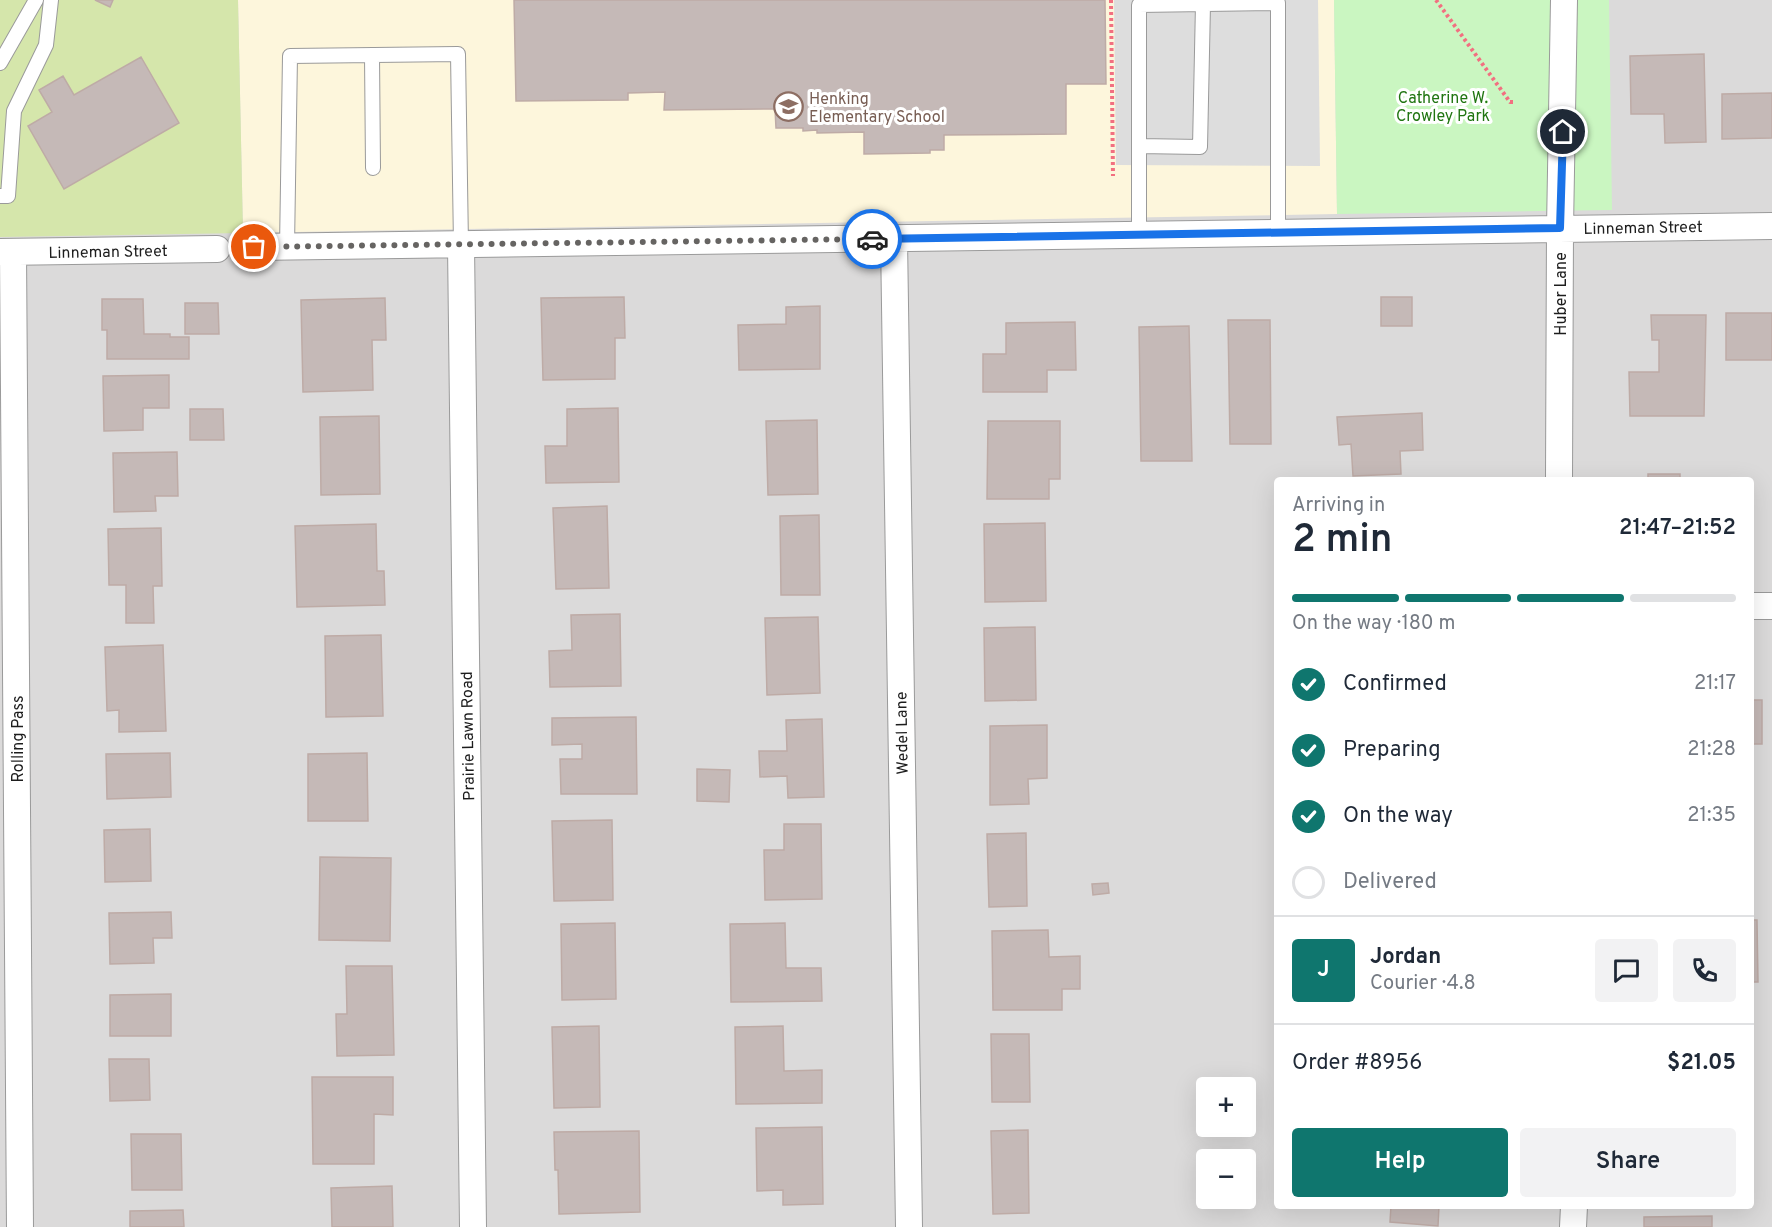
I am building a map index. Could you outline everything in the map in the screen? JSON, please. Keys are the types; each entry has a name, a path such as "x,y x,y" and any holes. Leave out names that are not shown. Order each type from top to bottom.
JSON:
{"street":[{"name":"Huber Lane","path":"1559,477 1564,0"},
{"name":"Linneman Street","path":"254,247 1772,226"},
{"name":"Wedel Lane","path":"894,239 909,1227"},
{"name":"Prairie Lawn Road","path":"461,245 473,1227"},
{"name":"Linneman Street","path":"7,252 216,249"},
{"name":"Rolling Pass","path":"7,252 20,1227"},
{"path":"1754,606 1772,606"},
{"path":"1573,1227 1574,1209"}],"lane":[{"path":"0,63 36,0"},
{"path":"0,196 8,196 14,111 46,45 51,0"},
{"path":"1138,235 1139,4 1278,3 1278,233"},
{"path":"1139,146 1200,147 1203,4"},
{"path":"288,247 290,56 458,54 461,245"},
{"path":"372,55 373,168"}],"path":[{"path":"1112,0 1113,176"},
{"path":"1436,0 1510,102 1514,102"}],"shaded area":[{"path":"0,0 1772,0 1772,1227 0,1227"},
{"name":"Henking Elementary School","path":"238,0 1334,0 1337,214 243,233"},
{"path":"1114,0 1318,0 1320,166 1116,165"}],"green space":[{"path":"0,0 238,0 243,233 0,237"},
{"name":"Catherine W. Crowley Park","path":"1334,0 1609,0 1612,210 1337,214"}],"building":[{"path":"95,0 113,0 110,7"},
{"path":"514,0 1105,0 1106,84 1066,84 1066,134 944,135 944,150 930,150 930,153 864,154 864,132 817,133 817,130 803,131 803,128 776,128 775,109 664,110 665,92 628,93 628,100 516,101"},
{"path":"1704,54 1706,142 1665,143 1664,114 1631,114 1630,56"},
{"path":"141,57 179,123 64,189 28,126 52,112 39,90 63,76 74,95"},
{"path":"1772,93 1772,138 1722,139 1722,94"},
{"path":"624,297 625,338 615,338 615,379 543,380 541,298"},
{"path":"1381,297 1412,297 1412,326 1381,326"},
{"path":"385,298 386,340 372,340 373,390 303,392 301,300"},
{"path":"102,299 143,299 144,334 189,337 189,359 107,359 107,330 102,330"},
{"path":"185,303 218,303 219,334 185,334"},
{"path":"820,306 820,369 739,370 738,325 786,324 786,307"},
{"path":"1726,313 1772,313 1772,360 1726,360"},
{"path":"1651,315 1706,315 1704,416 1630,416 1629,372 1659,372 1659,340 1652,340"},
{"path":"1228,320 1270,320 1271,444 1230,444"},
{"path":"1075,322 1076,370 1047,370 1047,392 983,392 983,354 1006,354 1006,323"},
{"path":"1189,326 1192,461 1141,461 1139,327"},
{"path":"169,375 169,408 143,408 143,430 104,431 103,376"},
{"path":"618,408 619,482 546,483 545,446 567,446 567,409"},
{"path":"190,409 223,409 224,440 190,440"},
{"path":"1422,413 1423,450 1400,451 1401,474 1353,476 1351,444 1339,445 1337,417"},
{"path":"379,416 380,494 321,495 320,417"},
{"path":"817,420 818,494 768,495 766,421"},
{"path":"988,421 1060,421 1060,479 1049,479 1049,499 987,499"},
{"path":"177,452 178,496 155,496 156,511 114,512 113,453"},
{"path":"1648,474 1680,474 1680,477 1648,477"},
{"path":"607,506 609,588 556,589 553,508"},
{"path":"819,515 820,595 781,595 780,516"},
{"path":"1045,523 1046,601 985,602 984,524"},
{"path":"376,524 377,571 384,571 385,605 297,607 295,526"},
{"path":"161,528 162,586 153,586 154,623 126,623 126,585 109,585 108,529"},
{"path":"620,614 621,686 550,687 549,651 572,650 571,615"},
{"path":"818,617 820,693 767,695 765,618"},
{"path":"1035,627 1036,700 985,701 984,628"},
{"path":"381,635 383,716 326,717 325,636"},
{"path":"163,645 166,731 119,732 119,710 107,711 105,647"},
{"path":"1754,700 1762,700 1762,744 1754,744"},
{"path":"636,717 637,794 561,794 560,759 582,759 582,744 552,745 552,718"},
{"path":"822,719 824,797 788,798 787,776 760,777 759,751 787,751 786,720"},
{"path":"1047,725 1047,778 1028,779 1029,804 990,805 990,726"},
{"path":"170,753 171,797 107,799 106,754"},
{"path":"367,753 368,821 308,821 308,754"},
{"path":"697,769 730,770 729,802 697,801"},
{"path":"612,820 613,900 554,901 552,821"},
{"path":"784,824 821,824 822,899 765,900 764,850 784,850"},
{"path":"150,829 151,881 105,882 104,830"},
{"path":"1026,833 1027,906 989,907 987,834"},
{"path":"320,857 391,858 390,941 319,940"},
{"path":"1108,883 1109,893 1093,895 1092,884"},
{"path":"171,912 172,938 153,938 154,963 110,964 109,913"},
{"path":"1754,920 1757,920 1758,982 1754,982"},
{"path":"615,923 616,999 562,1000 561,924"},
{"path":"785,923 786,968 821,968 822,1001 731,1002 730,924"},
{"path":"1048,930 1049,957 1080,956 1080,989 1062,989 1062,1010 993,1010 992,931"},
{"path":"346,966 392,966 394,1055 337,1056 336,1014 347,1014"},
{"path":"171,994 171,1036 110,1036 110,995"},
{"path":"599,1026 600,1107 554,1108 552,1027"},
{"path":"783,1026 784,1071 822,1070 822,1103 736,1104 735,1027"},
{"path":"991,1034 1029,1034 1030,1102 992,1102"},
{"path":"109,1059 149,1059 150,1100 110,1101"},
{"path":"312,1077 393,1077 393,1115 374,1114 374,1164 313,1164"},
{"path":"822,1127 823,1204 783,1205 783,1190 757,1191 756,1128"},
{"path":"1028,1130 1029,1213 993,1214 991,1131"},
{"path":"639,1131 640,1212 559,1214 554,1132"},
{"path":"131,1134 181,1134 182,1190 132,1190"},
{"path":"392,1186 393,1227 332,1227 331,1188"},
{"path":"1391,1209 1439,1209 1438,1226 1390,1222"},
{"path":"183,1210 184,1227 130,1227 130,1211"},
{"path":"1712,1216 1712,1227 1644,1227 1644,1217"}],"way so far":[{"path":"254,247 872,239"}],"place":[{"name":"Henking Elementary School","path":"788,107"}],"route":[{"path":"872,239 1560,228 1563,132"}]}
